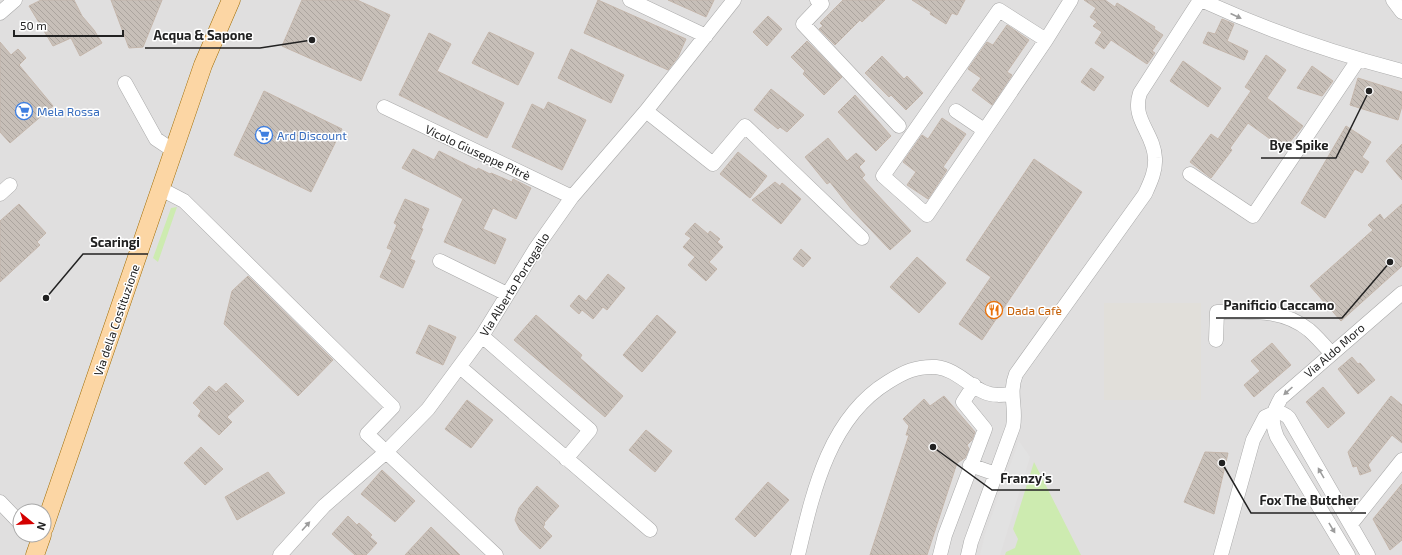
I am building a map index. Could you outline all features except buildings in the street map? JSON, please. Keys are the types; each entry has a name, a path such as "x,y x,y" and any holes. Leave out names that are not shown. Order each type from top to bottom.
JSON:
{"main road":[{"name":"Via della Costituzione","path":"52,503 203,65 231,0"}],"street":[{"path":"0,13 15,0"},
{"path":"630,0 706,36"},
{"name":"Via Alberto Portogallo","path":"280,555 324,506 385,452 428,409 482,336 507,294 572,197 646,111 734,0"},
{"path":"817,0 822,4 803,24 899,126"},
{"path":"968,555 1015,418 1011,394 1012,385 1016,374 1145,194 1150,183 1155,159 1154,150 1138,113 1137,102 1140,93 1200,0 1279,34 1358,60 1402,71"},
{"path":"1392,0 1402,12"},
{"path":"1046,40 999,10 883,176 926,215 1046,40 1070,2"},
{"path":"1190,174 1252,216 1358,60"},
{"path":"125,83 156,139 174,151"},
{"name":"Vicolo Giuseppe Pitrè","path":"384,108 572,197"},
{"path":"646,111 713,164 745,126 862,238"},
{"path":"956,111 984,130"},
{"path":"161,189 184,201 393,407 367,434 496,555"},
{"path":"440,261 507,294"},
{"name":"Via Aldo Moro","path":"1221,555 1253,440 1265,417 1272,413 1281,398 1331,353 1402,293"},
{"path":"1216,340 1217,312 1270,312 1290,318 1309,330 1331,353"},
{"path":"482,336 590,430 566,459"},
{"path":"798,555 820,472 834,442 850,418 881,386 907,370 923,366 944,369 974,385 983,392 996,395 1011,394"},
{"path":"460,367 650,530"},
{"path":"940,555 945,535 970,465 985,429 963,402 974,385"},
{"path":"1348,555 1275,430 1272,413 1278,411 1284,413 1289,418 1368,555"},
{"path":"1253,440 1265,432 1275,430"},
{"path":"1351,524 1402,460"},
{"path":"970,465 996,474"},
{"path":"0,502 12,515"}],"shaded area":[{"path":"0,0 1402,0 1402,555 0,555"},
{"path":"1104,303 1201,303 1201,400 1104,400"},
{"path":"1019,441 1030,457 1000,555 980,555 985,534"}],"green space":[{"path":"177,207 158,262 153,258 171,208"},
{"path":"1034,462 1081,555 1005,555 1006,552 1015,548 1018,539 1013,529"}],"place":[{"name":"Acqua & Sapone","path":"312,40"},
{"name":"Bye Spike","path":"1369,91"},
{"name":"Mela Rossa","path":"24,111"},
{"name":"Ard Discount","path":"264,135"},
{"name":"Panificio Caccamo","path":"1390,262"},
{"name":"Scaringi","path":"46,298"},
{"name":"Dada Cafè","path":"994,310"},
{"name":"Franzy's","path":"933,447"},
{"name":"Fox The Butcher","path":"1222,463"}]}
